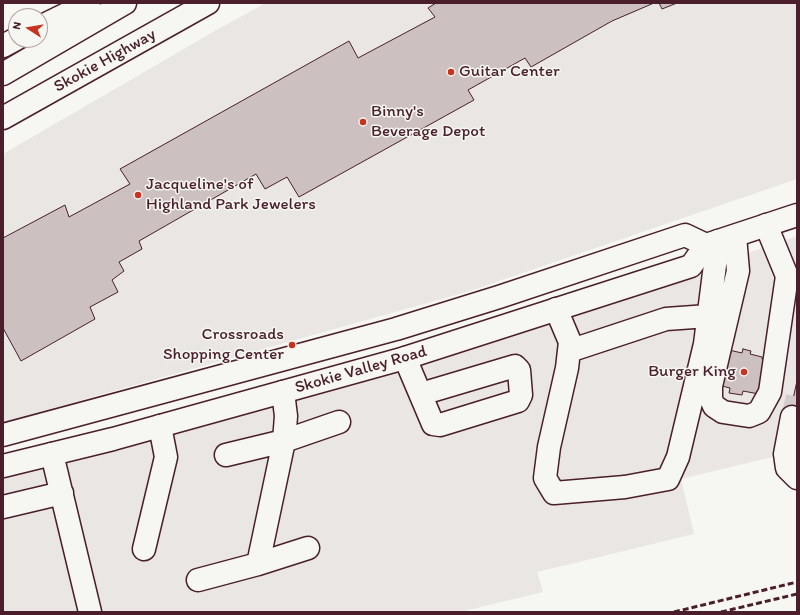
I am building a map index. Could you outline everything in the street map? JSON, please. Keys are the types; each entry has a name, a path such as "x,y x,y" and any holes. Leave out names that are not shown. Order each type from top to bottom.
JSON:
{"main road":[{"path":"48,23 89,3"},
{"path":"3,74 125,3"},
{"name":"Skokie Highway","path":"3,118 208,3"},
{"path":"719,241 797,215"},
{"path":"719,241 738,271 711,386 711,399 714,406 723,412 750,416 759,412 770,392 787,276 766,225"},
{"name":"Skokie Valley Road","path":"3,435 396,329 499,297 685,234 719,241"},
{"path":"556,309 570,342 568,368 549,447 545,478 554,493 625,487 668,478 678,458 705,344 719,241"},
{"name":"Skokie Valley Road","path":"3,466 160,426 405,358 691,266 719,241"},
{"path":"569,351 666,318 708,316"},
{"path":"396,329 405,358 433,424 440,425 518,401 521,395 519,370 514,366 421,394"},
{"path":"258,564 284,441 286,416 283,392 276,362"},
{"path":"792,417 784,454 787,468 797,478"},
{"path":"226,455 284,441 339,422"},
{"path":"144,549 166,457 160,426"},
{"path":"52,454 90,612"},
{"path":"3,507 62,493"},
{"path":"198,580 258,564 308,548"}],"shaded area":[{"name":"Crossroads Shopping Center","path":"266,3 797,3 797,179 470,291 3,422 3,154 220,28"},
{"path":"797,236 797,451 681,479 694,534 537,572 543,592 460,612 3,612 3,478 508,337"}],"building":[{"path":"436,3 654,3 612,21 531,67 525,58 468,90 474,100 299,197 287,177 265,189 256,174 139,241 142,249 119,262 124,271 112,280 118,292 90,307 95,319 21,361 3,328 3,238 65,205 69,217 130,184 120,169 349,41 358,58 435,17 428,8"},
{"path":"659,3 677,3 662,9"},
{"name":"Burger King","path":"743,349 751,351 750,354 762,357 762,359 765,360 759,394 743,391 742,395 729,393 730,388 718,385 729,350 742,353"},
{"path":"797,381 797,418 789,417"}],"tunnel":[{"path":"792,417 797,397"}],"railway":[{"path":"674,612 797,582"},
{"path":"721,612 797,594"}],"place":[{"name":"Guitar Center","path":"451,72"},
{"name":"Binny's Beverage Depot","path":"363,122"},
{"name":"Jacqueline's of Highland Park Jewelers","path":"138,195"},
{"name":"Crossroads Shopping Center","path":"292,345"},
{"name":"Burger King","path":"744,372"}]}
